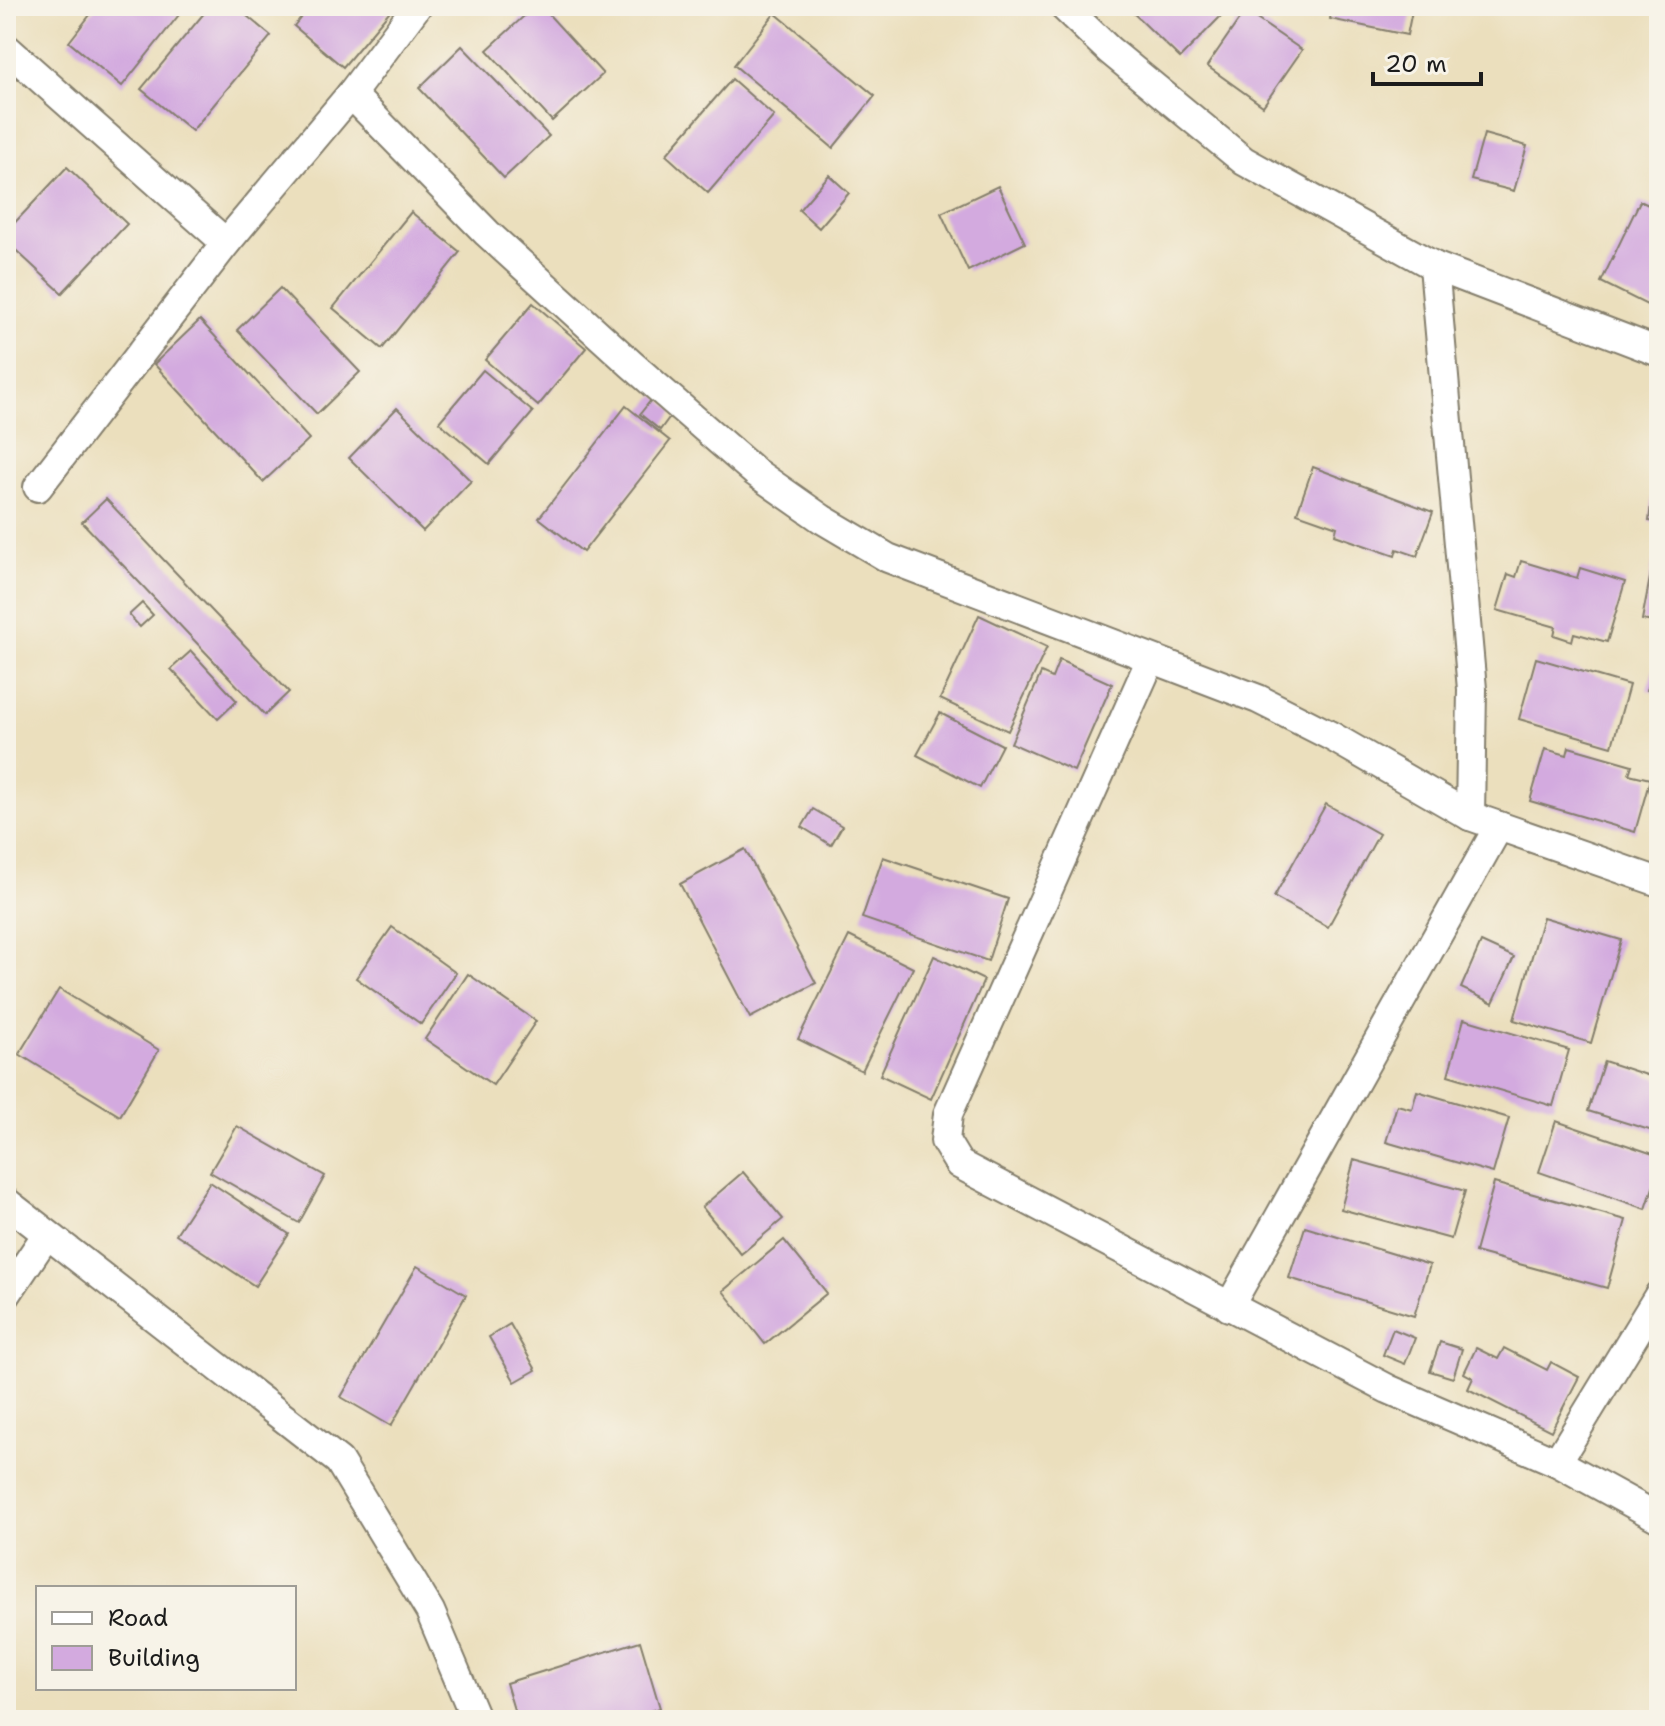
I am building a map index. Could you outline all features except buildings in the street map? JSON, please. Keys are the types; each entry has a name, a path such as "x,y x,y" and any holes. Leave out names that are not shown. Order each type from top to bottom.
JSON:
{"street":[{"path":"38,487 226,243 351,94 417,6"},
{"path":"1063,6 1109,50 1244,161 1434,266 1659,352"},
{"path":"6,48 226,243"},
{"path":"351,94 487,233 766,480 888,558 1150,661 1258,699 1331,736 1470,816 1659,882"},
{"path":"1434,266 1472,689 1470,816"},
{"path":"1150,661 948,1114 945,1141 959,1164 1229,1307 1388,1389 1557,1462 1659,1518"},
{"path":"1229,1307 1499,826"},
{"path":"6,1202 339,1461 430,1611 476,1720"},
{"path":"6,1295 47,1234"},
{"path":"1557,1462 1659,1295"}]}
